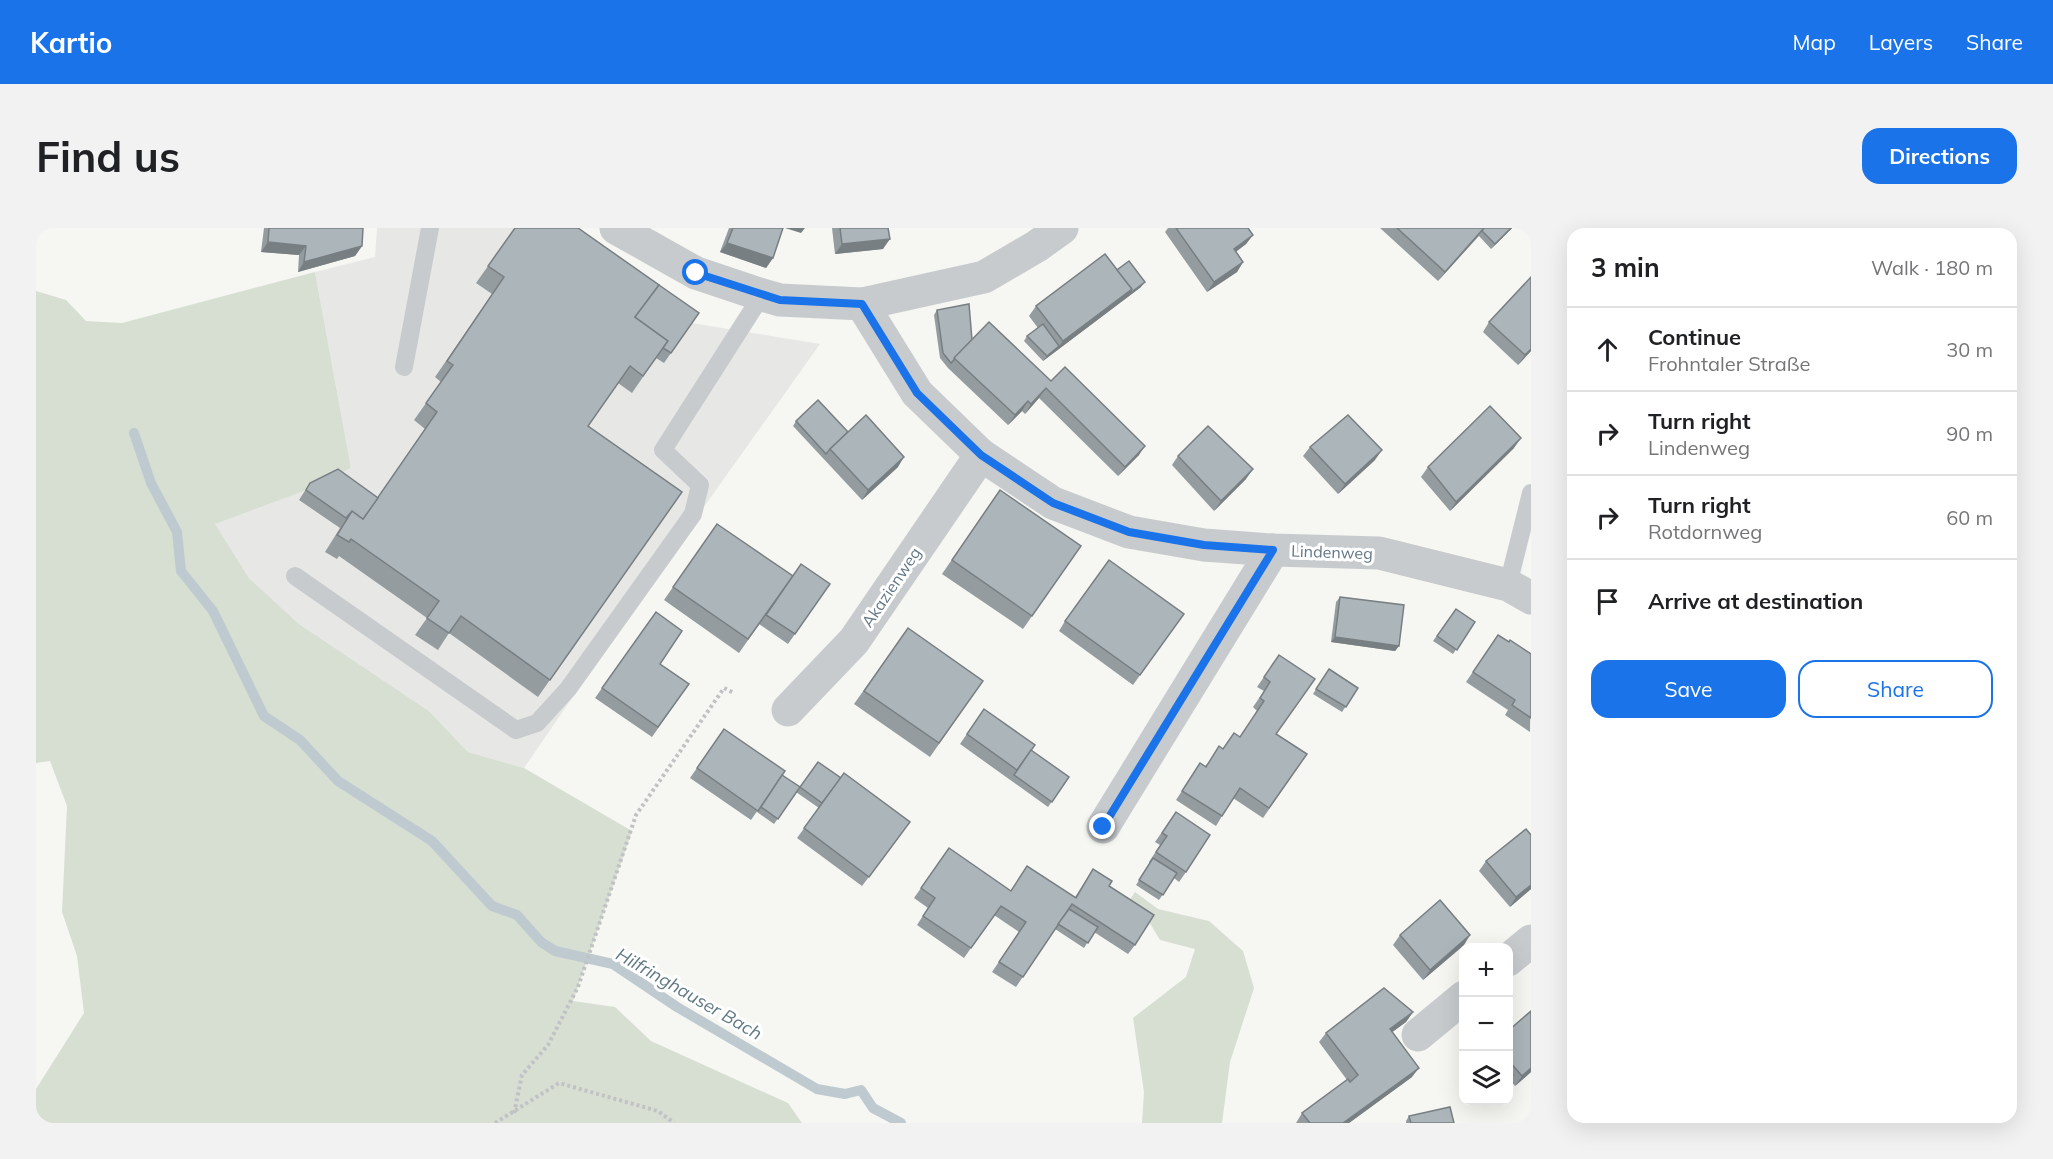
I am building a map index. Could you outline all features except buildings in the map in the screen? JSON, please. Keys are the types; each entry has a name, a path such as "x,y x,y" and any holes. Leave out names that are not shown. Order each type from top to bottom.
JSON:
{"street":[{"path":"616,228 696,273 762,295 780,300 862,304 984,277 1037,246 1062,228"},
{"name":"Lindenweg","path":"862,304 917,393 981,455 1053,503 1129,532 1204,545 1273,550 1379,553 1520,592"},
{"name":"Akazienweg","path":"788,710 854,641 981,455"},
{"path":"1103,827 1273,550"},
{"path":"1513,957 1531,941"},
{"path":"1418,1035 1459,1001"}],"lane":[{"path":"404,367 430,228"},
{"path":"295,576 516,730 537,723 568,689 693,514 700,485 663,450 762,295"},
{"path":"1520,592 1531,493"}],"path":[{"path":"514,1113 522,1075 548,1045 578,987 636,815 724,688 734,693"},
{"path":"495,1123 559,1083 658,1111 674,1123"}],"shaded area":[{"path":"377,228 542,228 646,301 652,294 692,323 820,344 691,525 524,768 468,752 429,711 299,624 249,578 214,523 304,491 351,468 315,272 375,257"},
{"path":"315,272 351,468 304,491 215,524 249,578 299,624 429,711 468,752 524,768 632,831 573,1001 615,1007 651,1041 788,1103 802,1123 36,1123 36,1089 84,1013 77,956 62,912 67,806 50,761 36,763 36,291 66,300 86,321 122,323"},
{"path":"1135,892 1158,909 1209,921 1243,951 1254,988 1230,1062 1222,1123 1142,1123 1144,1092 1133,1018 1186,977 1195,949 1160,940 1145,915 1127,904"}],"waterway":[{"name":"Hilfringhauser Bach","path":"134,433 151,483 177,532 181,571 213,611 264,716 300,740 338,781 432,841 492,906 517,915 541,942 555,951 613,964 677,1007 817,1089 845,1094 861,1090 873,1108 901,1123"}],"route":[{"path":"696,273 780,300 862,304 917,393 981,455 1053,503 1129,532 1204,545 1273,550 1103,827"}]}
